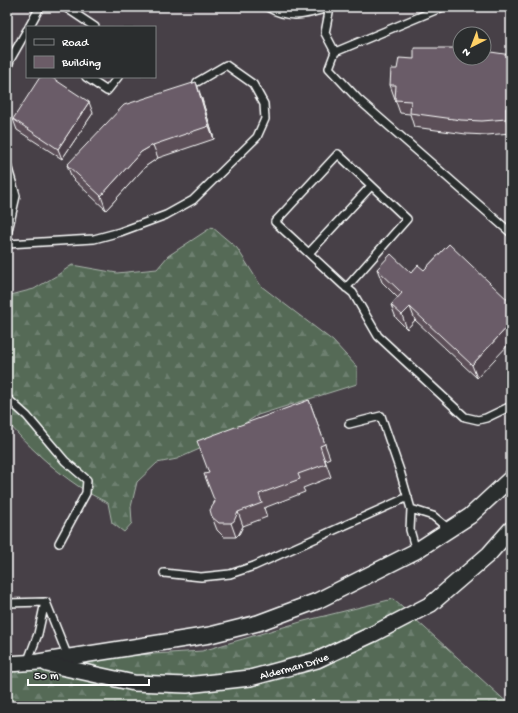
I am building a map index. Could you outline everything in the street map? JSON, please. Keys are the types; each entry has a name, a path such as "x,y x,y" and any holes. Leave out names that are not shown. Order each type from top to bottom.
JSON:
{"street":[{"name":"Alderman Drive","path":"7,664 32,663 210,635 258,623 317,601 416,552 470,516 511,478"},
{"name":"Alderman Drive","path":"32,663 134,683 187,685 250,678 317,660 373,634 431,604 488,554 511,529"}],"lane":[{"path":"30,26 40,7"},
{"path":"65,7 94,26"},
{"path":"267,7 276,12 296,16 313,13 330,7"},
{"path":"330,7 325,33 335,52"},
{"path":"443,7 335,52 329,68 358,99 511,233"},
{"path":"7,71 10,60 26,34"},
{"path":"7,244 94,239 120,232 166,215 193,200 257,137 265,119 264,104 253,84 226,65 197,82"},
{"path":"87,78 108,92 117,78"},
{"path":"346,288 407,219 338,154 275,222 346,288 353,293 378,336 466,417 478,420 486,418 511,406"},
{"path":"7,165 16,196 7,235"},
{"path":"309,253 371,186"},
{"path":"7,398 27,416 65,461 86,480 86,493 59,542"},
{"path":"349,424 381,416 408,497 411,509 410,530 416,552"},
{"path":"164,573 201,577 230,574 254,566 408,497"},
{"path":"411,509 433,516 449,529"},
{"path":"32,663 45,602"},
{"path":"45,602 68,657"},
{"path":"7,603 45,602"}],"shaded area":[{"path":"7,7 511,7 511,706 393,599 304,621 202,651 7,663"}],"green space":[{"path":"212,227 237,248 261,286 333,341 357,367 357,384 258,415 213,443 177,459 157,463 137,482 131,507 132,523 124,532 112,523 108,503 86,491 59,472 40,456 7,421 7,296 34,289 72,265 117,273 157,269 168,256"},
{"path":"393,599 511,706 7,706 7,663 202,651 304,621"}],"building":[{"path":"414,48 452,48 452,66 492,66 492,52 511,55 511,108 506,108 506,119 482,121 461,120 410,113 411,101 395,100 396,85 390,85 391,69 397,69 399,58 414,59"},
{"path":"39,78 53,78 89,102 58,149 13,119"},
{"path":"196,82 209,126 153,145 141,152 101,196 67,165 124,105"},
{"path":"449,244 511,303 511,323 472,365 410,307 402,315 391,305 402,293 377,269 391,254 411,273 418,265 424,270"},
{"path":"309,400 325,444 320,446 326,464 298,474 300,479 259,494 262,503 238,512 234,521 231,523 219,523 212,517 210,510 215,502 204,474 209,473 197,441"}]}
